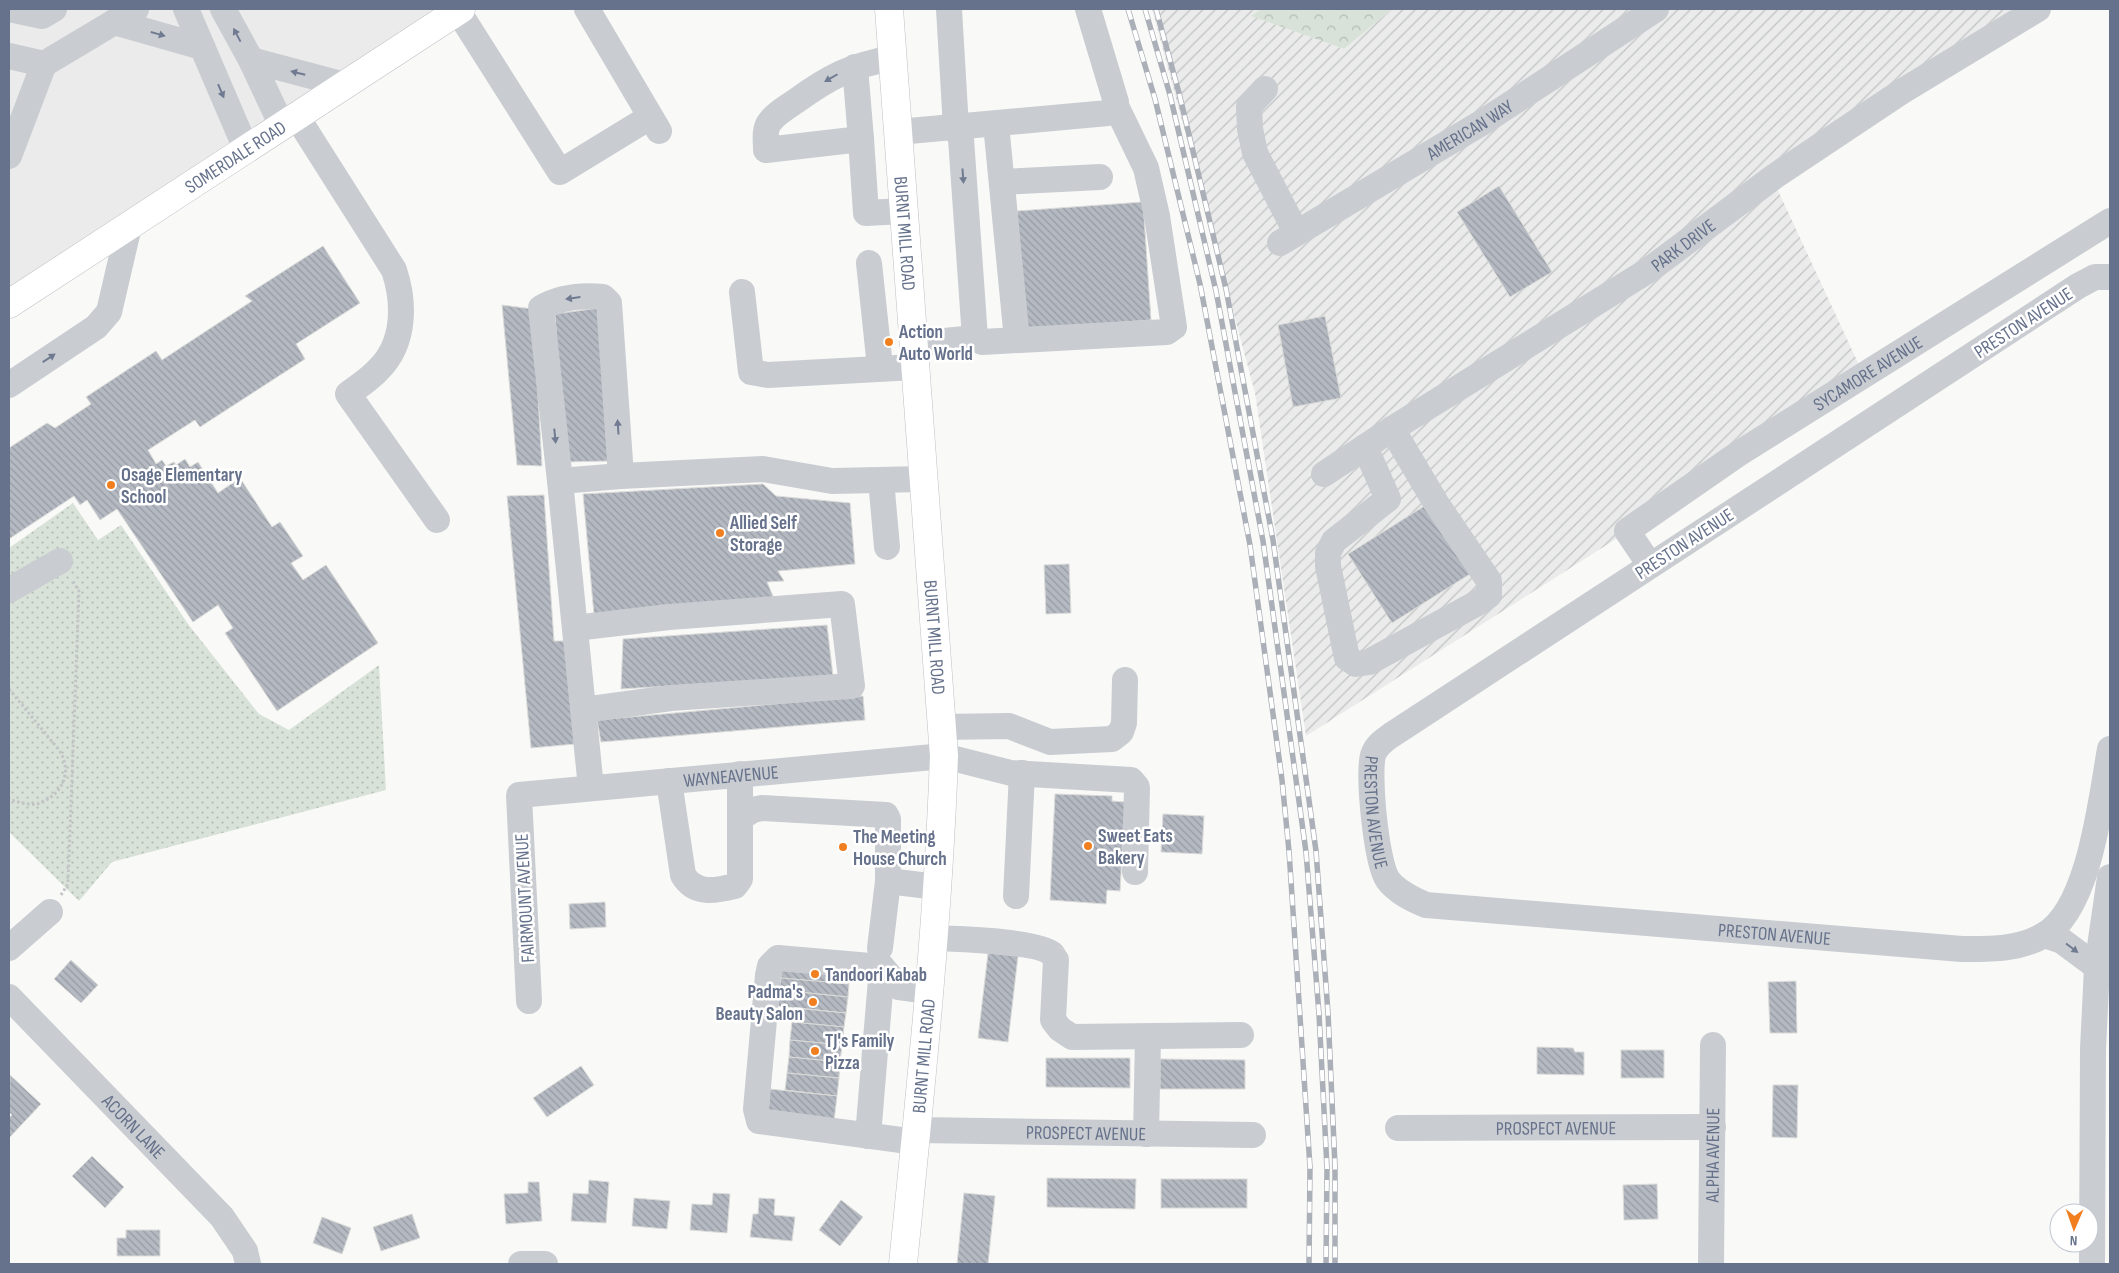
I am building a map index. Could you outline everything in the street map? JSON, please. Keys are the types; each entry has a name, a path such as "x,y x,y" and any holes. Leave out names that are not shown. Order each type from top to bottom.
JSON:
{"main road":[{"name":"BURNT MILL ROAD","path":"889,9 944,756 933,938 903,1264"},
{"name":"SOMERDALE ROAD","path":"9,304 459,10"}],"street":[{"path":"9,9 42,16 54,9"},
{"path":"186,9 246,149"},
{"path":"223,9 251,60 289,122 394,270 401,297 401,325 390,353 380,368 348,394 436,520"},
{"path":"459,10 560,172 654,124 587,9"},
{"path":"949,9 956,128 960,139 975,338"},
{"path":"742,292 751,372 768,375 880,367 975,338 982,342 1167,332 1174,326 1157,216 1146,168 1116,106 1088,9"},
{"name":"AMERICAN WAY","path":"1265,89 1250,106 1250,129 1254,153 1288,238 1483,122 1656,9"},
{"name":"PARK DRIVE","path":"1324,474 1392,429 1649,270 1775,176 1901,92 2038,9"},
{"path":"9,156 44,64 125,15 202,46"},
{"path":"9,56 44,64"},
{"path":"861,139 766,150 766,131 770,123 812,89 855,66 893,58"},
{"path":"251,60 345,85"},
{"path":"855,66 866,213 904,211"},
{"path":"898,132 1108,113 1116,106"},
{"path":"996,124 1017,340"},
{"path":"1002,182 1100,177"},
{"name":"SYCAMORE AVENUE","path":"1650,566 1627,531 1738,454 2110,221"},
{"path":"9,385 96,328 104,320 112,303 129,226"},
{"path":"869,263 880,367"},
{"name":"PRESTON AVENUE","path":"2110,277 2094,277 2078,286 1378,745 1373,755 1371,772 1372,800 1380,861 1387,879 1400,892 1418,902 1436,907 1962,949 1999,950 2044,936 2057,924 2078,892 2089,856 2110,749"},
{"path":"591,788 541,308 554,301 589,296 603,297 609,303 621,476"},
{"path":"1365,446 1388,499 1334,541 1328,553 1328,566 1347,658 1356,664 1370,662 1489,595 1489,581 1436,504 1392,429"},
{"path":"560,481 763,469 832,482 924,479"},
{"path":"881,480 887,547"},
{"path":"9,590 60,561"},
{"path":"575,628 669,617 842,604 852,686 671,698 583,710"},
{"path":"942,727 1009,726 1050,742 1112,740 1120,732 1124,723 1124,680"},
{"name":"WAYNEAVENUE","path":"519,795 944,756 1011,773 1131,780 1137,787 1135,872"},
{"path":"1016,896 1022,773"},
{"path":"669,781 683,875 688,884 697,889 725,889 736,886 740,879 740,774"},
{"name":"FAIRMOUNT AVENUE","path":"519,795 529,1001"},
{"path":"740,818 753,810 762,808 886,815 888,819 888,881 868,1136"},
{"path":"2092,1264 2093,1049 2097,967 2110,877"},
{"path":"888,881 937,886"},
{"path":"2070,906 2100,938"},
{"path":"9,948 50,912"},
{"path":"2044,936 2062,941 2097,967"},
{"path":"933,938 1000,942 1043,949 1052,954 1056,960 1053,1020 1060,1029 1072,1037 1240,1035"},
{"path":"881,957 899,987 928,992"},
{"name":"PROSPECT AVENUE","path":"881,957 778,958 770,966 756,1109 760,1121 868,1136 1253,1135"},
{"name":"ACORN LANE","path":"9,998 222,1217 245,1251 248,1264"},
{"path":"1146,1134 1148,1037"},
{"name":"ALPHA AVENUE","path":"1711,1264 1713,1045"},
{"name":"PROSPECT AVENUE","path":"1398,1128 1713,1127"},
{"path":"521,1264 545,1264"}],"path":[{"path":"50,912 68,884 79,591 60,561"},
{"path":"9,689 59,750 66,765 62,785 49,798 38,804 24,804 9,799"}],"shaded area":[{"path":"9,9 461,9 9,304"},
{"path":"1152,9 1261,9 1252,16 1344,49 1392,9 2044,9 1775,184 1866,380 1306,736 1255,393"}],"green space":[{"path":"1261,9 1392,9 1344,49 1251,16"},
{"path":"73,503 98,540 121,525 188,624 259,714 289,730 379,665 386,790 112,862 79,901 9,832 9,548"}],"building":[{"path":"1499,186 1552,272 1510,297 1457,212"},
{"path":"1143,202 1151,320 1025,329 1017,211"},
{"name":"Osage Elementary School","path":"323,246 360,303 296,344 305,359 200,427 195,420 148,450 156,464 162,460 166,466 174,462 176,465 185,459 190,467 198,462 218,493 240,478 272,527 280,522 303,556 291,563 303,580 326,565 378,643 277,711 225,633 233,628 218,605 193,622 117,509 100,520 87,500 80,505 74,496 9,539 9,448 47,423 55,428 91,404 86,397 156,351 162,360 252,301 245,296"},
{"path":"502,305 533,309 542,466 517,465"},
{"path":"598,308 608,461 565,462 555,314"},
{"path":"1325,316 1341,398 1293,407 1278,325"},
{"name":"Allied Self Storage","path":"763,484 776,496 850,503 855,564 778,571 784,581 767,582 775,601 594,615 583,494"},
{"path":"544,495 554,641 566,641 575,744 531,748 507,496"},
{"path":"1426,505 1470,574 1392,623 1348,554"},
{"path":"1069,564 1071,613 1046,614 1044,565"},
{"path":"827,625 833,676 621,689 623,639"},
{"path":"863,696 865,720 601,742 597,720"},
{"name":"Sweet Eats Bakery","path":"1055,794 1112,796 1112,801 1125,802 1120,891 1107,890 1106,904 1050,900"},
{"path":"1163,814 1204,816 1202,854 1161,852"},
{"path":"605,902 606,927 570,929 569,904"},
{"path":"988,953 1018,956 1008,1042 978,1038"},
{"path":"71,960 98,985 81,1003 54,979"},
{"name":"Tandoori Kabab","path":"782,964 850,971 849,984 781,978"},
{"path":"781,978 849,984 848,997 779,990"},
{"path":"1796,981 1797,1033 1770,1033 1768,982"},
{"name":"Padma's Beauty Salon","path":"779,990 848,997 846,1013 778,1006"},
{"path":"793,1008 846,1013 844,1027 792,1022"},
{"path":"792,1022 844,1027 842,1045 790,1040"},
{"name":"TJ's Family Pizza","path":"790,1040 842,1045 840,1062 789,1057"},
{"path":"1537,1047 1573,1048 1575,1052 1584,1052 1584,1075 1537,1074"},
{"path":"1621,1050 1664,1050 1664,1078 1621,1078"},
{"path":"789,1057 840,1062 839,1078 787,1073"},
{"path":"1046,1058 1130,1058 1130,1088 1046,1087"},
{"path":"1160,1059 1245,1060 1245,1089 1160,1089"},
{"path":"581,1066 594,1085 547,1117 533,1098"},
{"path":"787,1073 839,1078 837,1096 785,1090"},
{"path":"10,1075 41,1104 9,1138 9,1118 12,1115 9,1112"},
{"path":"1773,1085 1798,1085 1797,1138 1772,1137"},
{"path":"770,1089 837,1096 834,1121 768,1114"},
{"path":"92,1156 124,1187 105,1208 72,1176"},
{"path":"1047,1178 1136,1179 1135,1209 1047,1207"},
{"path":"1161,1179 1247,1179 1247,1208 1161,1208"},
{"path":"589,1180 609,1182 606,1223 571,1221 573,1193 588,1194"},
{"path":"528,1182 539,1182 542,1221 506,1224 504,1194 528,1193"},
{"path":"1657,1184 1658,1219 1624,1220 1623,1185"},
{"path":"713,1193 730,1194 727,1233 690,1230 692,1204 712,1205"},
{"path":"964,1193 995,1196 988,1264 957,1264"},
{"path":"634,1198 670,1201 667,1229 632,1226"},
{"path":"759,1198 775,1199 774,1215 795,1217 792,1241 750,1237 753,1214 758,1214"},
{"path":"841,1200 863,1217 840,1246 819,1230"},
{"path":"412,1214 420,1238 381,1251 373,1227"},
{"path":"322,1217 351,1228 342,1254 313,1243"},
{"path":"126,1230 160,1230 160,1256 117,1256 117,1238 126,1238"}],"railway":[{"path":"1128,9 1155,99 1200,284 1250,545 1282,780 1289,851 1310,1167 1309,1264"},
{"path":"1145,9 1170,95 1216,291 1263,541 1306,852 1319,1014 1327,1168 1326,1264"},
{"path":"1156,9 1179,93 1226,289 1273,540 1316,851 1328,1013 1335,1166 1335,1264"}],"place":[{"name":"Action Auto World","path":"889,342"},
{"name":"Osage Elementary School","path":"111,485"},
{"name":"Allied Self Storage","path":"720,533"},
{"name":"Sweet Eats Bakery","path":"1088,846"},
{"name":"The Meeting House Church","path":"843,847"},
{"name":"Tandoori Kabab","path":"815,974"},
{"name":"Padma's Beauty Salon","path":"813,1002"},
{"name":"TJ's Family Pizza","path":"815,1051"}]}
